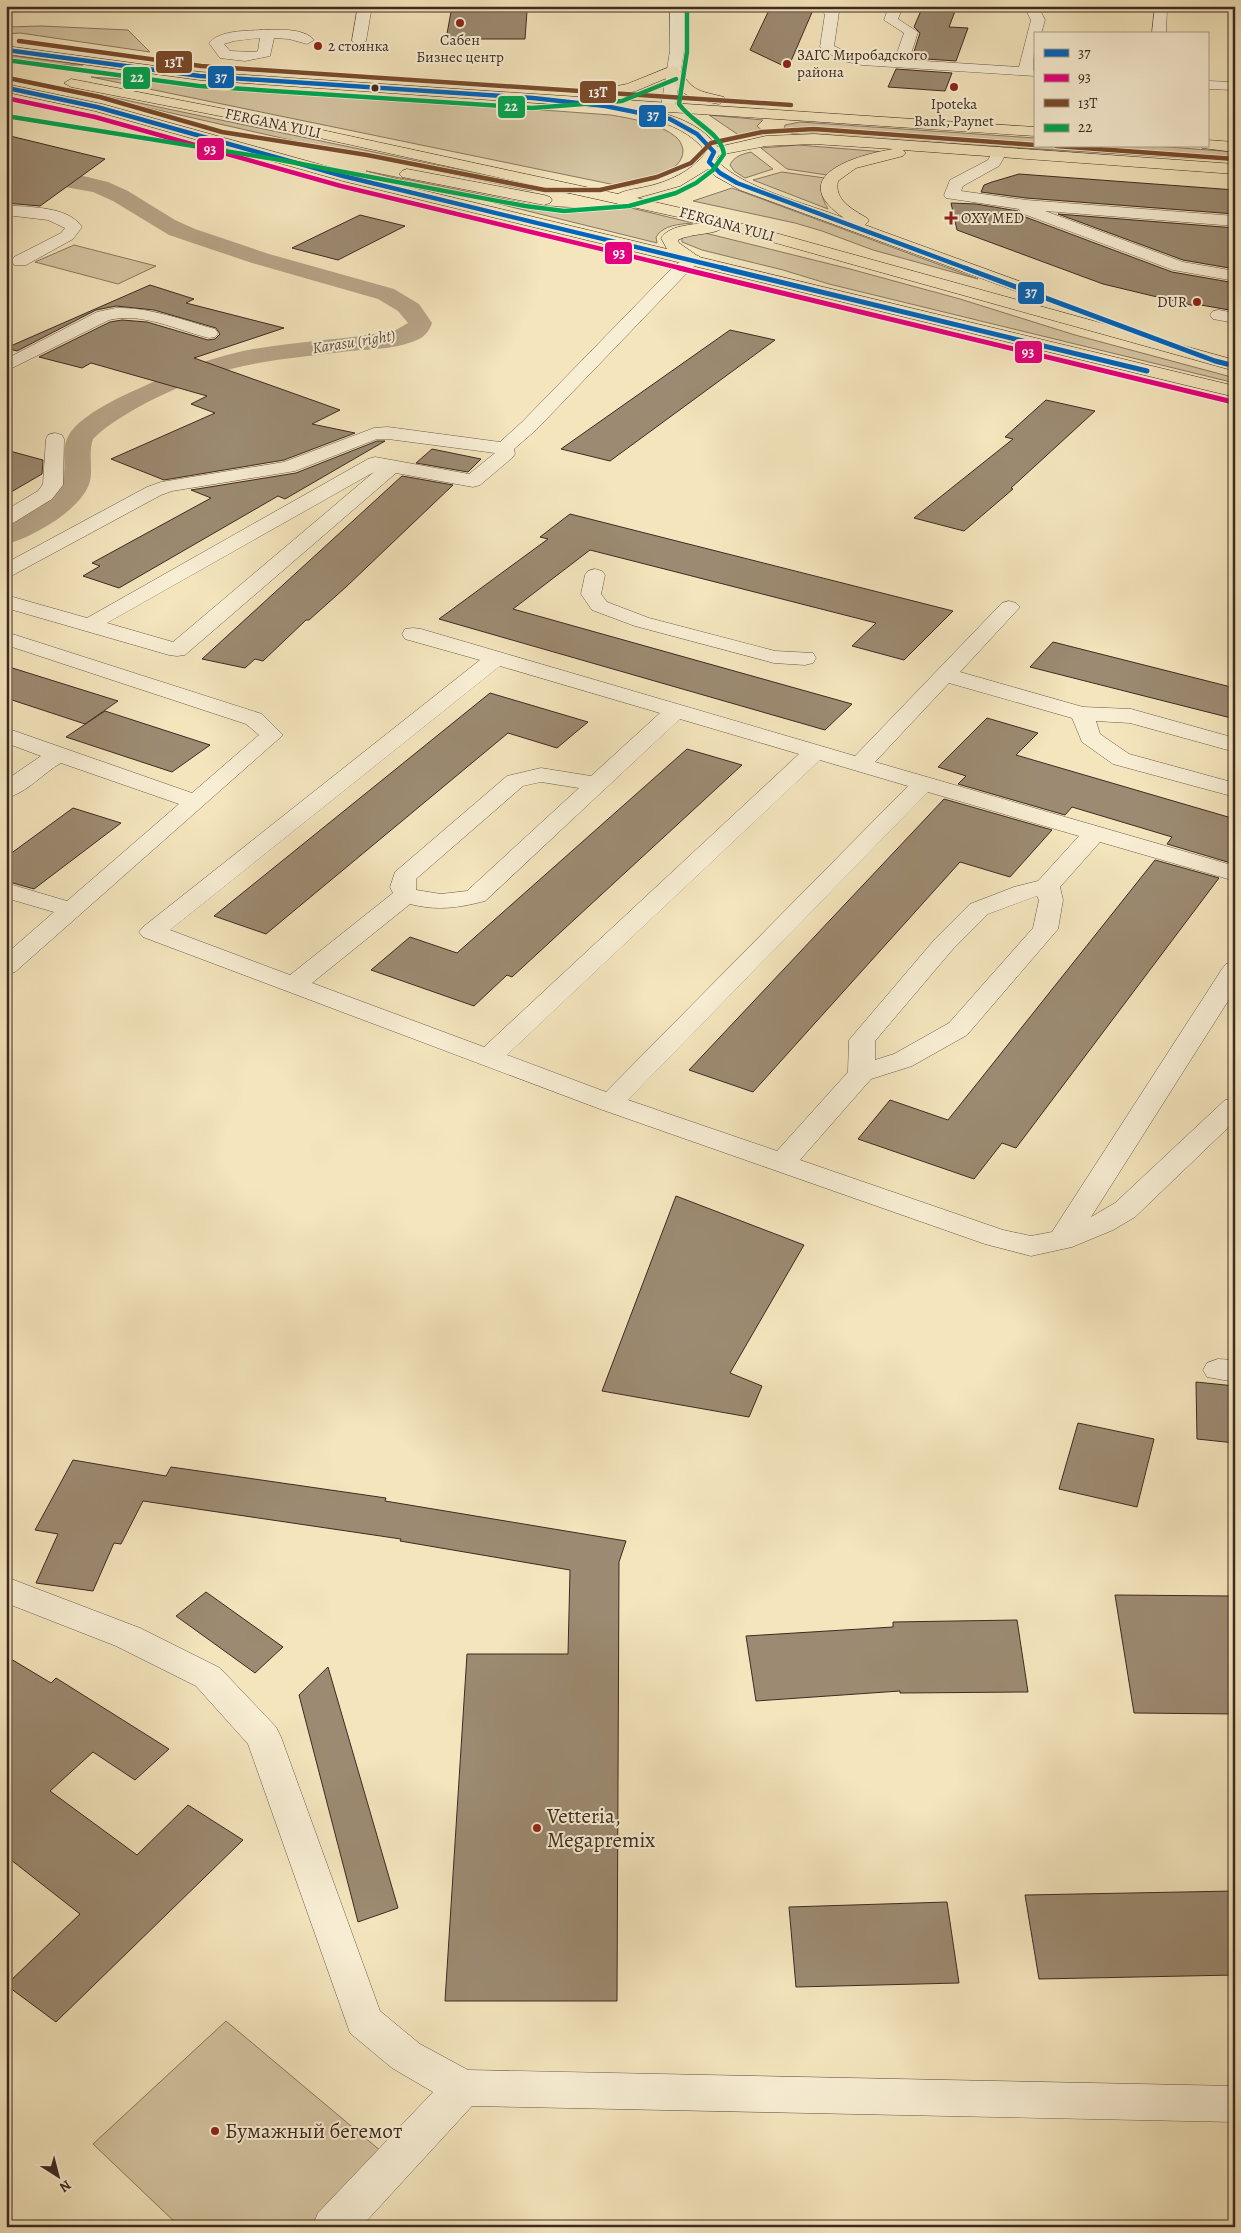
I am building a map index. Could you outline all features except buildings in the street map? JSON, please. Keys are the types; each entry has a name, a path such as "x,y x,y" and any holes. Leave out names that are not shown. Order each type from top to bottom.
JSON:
{"main road":[{"path":"6,50 200,76"},
{"name":"FERGANA YULI","path":"6,69 230,114 618,197 754,231 1235,366"},
{"path":"533,98 620,91 672,70 681,87 691,93 800,116"},
{"path":"6,78 85,71 200,76 1034,132"},
{"path":"32,93 20,87 18,82 35,75"},
{"name":"FERGANA YULI","path":"6,88 97,107 343,176 1235,392"},
{"path":"533,98 638,112 670,119 703,138 720,173 737,183 1215,361"},
{"path":"6,106 365,166 544,200 583,201 618,197 668,185 696,172 712,157 766,140 814,139"},
{"path":"668,107 682,125"},
{"path":"800,116 780,121 776,124 775,128 786,135 814,139 1235,169"},
{"path":"1208,145 1235,147"},
{"path":"885,237 833,201 828,191 828,183 832,177 848,167 881,156 916,151 964,149"},
{"path":"693,260 672,245 669,241 672,235 684,230 701,228 754,231"}],"street":[{"path":"359,41 365,6"},
{"path":"668,107 672,70 677,51 677,6"},
{"path":"819,6 832,12 827,47 838,56 856,61 1030,72 1034,46"},
{"path":"896,6 891,20 912,32 901,64"},
{"path":"1032,6 1038,20 1036,32"},
{"path":"1159,32 1160,8"},
{"path":"267,34 295,35 307,40"},
{"path":"1208,84 1235,86"},
{"path":"999,152 994,162 956,183 952,195 1026,205 1235,221"},
{"path":"1026,205 1027,210 1179,266 1235,276"},
{"path":"6,210 57,216 68,221 74,227 67,236 20,261"},
{"path":"6,571 154,491 168,486 288,467 374,434 388,433 504,448 530,426 678,272 693,260"},
{"path":"6,366 116,311 133,312 209,333"},
{"path":"6,519 45,495 53,485 55,439"},
{"path":"89,624 375,463 473,481 505,454 504,448"},
{"path":"6,600 177,650 392,466"},
{"path":"595,575 591,594 599,606 642,622 746,651 774,657 804,658"},
{"path":"859,765 928,692 947,675 1009,607"},
{"path":"412,634 1235,874"},
{"path":"6,638 254,719 272,735 6,967"},
{"path":"497,658 152,932 610,1103 995,1237 1031,1246 1062,1240 1103,1223 1125,1210 1235,1106"},
{"path":"947,675 1082,714 1131,716 1235,745"},
{"path":"598,784 541,775 515,780 404,876 402,887 406,895 428,902 456,901 476,896 598,784 675,711"},
{"path":"1082,714 1090,737 1121,759 1235,790"},
{"path":"6,735 196,802"},
{"path":"488,1058 815,752"},
{"path":"6,791 42,764 60,755"},
{"path":"610,1103 923,784"},
{"path":"861,1073 862,1040 926,965 979,909 1023,892 1047,886 1094,833"},
{"path":"783,1162 861,1073 903,1060 958,1029 1046,929 1051,900 1047,886"},
{"path":"6,890 72,910"},
{"path":"294,985 406,895"},
{"path":"1062,1240 1235,969"},
{"path":"6,1589 128,1637 208,1677 264,1737 364,2021 406,2056 463,2088 1235,2104"},
{"path":"333,2227 463,2088"}],"shaded area":[{"path":"41,26 128,30 150,52 20,33 6,34 6,27"},
{"path":"6,55 83,65 35,65 6,59"},
{"path":"91,77 611,115 645,122 662,128 677,138 683,150 677,165 670,171 651,180 625,187"},
{"path":"56,87 570,193 528,190 339,151"},
{"path":"709,115 763,120 757,126 766,134 743,138"},
{"path":"800,122 1034,138 1034,148 1182,148 1235,152 1235,161 793,134 784,129 785,125"},
{"path":"798,145 885,152 837,168 827,175 787,169 761,148"},
{"path":"751,152 773,169 745,178 734,171 730,165 734,159"},
{"path":"366,171 534,205 578,208 623,206 693,223 672,226 663,230 656,237 657,243"},
{"path":"782,172 825,178 822,193 828,209 753,180"},
{"path":"732,188 978,279 873,250 795,223 693,201"},
{"path":"705,233 960,299 1075,335 1235,378 1235,383 829,284 783,270 702,250 682,242 682,238 685,236"},
{"path":"74,245 156,266 118,284 35,262"},
{"path":"226,2021 388,2157 309,2227 180,2227 93,2144"}],"waterway":[{"name":"Karasu (right)","path":"6,536 47,513 66,498 73,490 76,481 77,452 81,436 104,417 122,407 199,371 228,362 245,358 394,338 416,330 420,323 411,309 386,294 261,259 187,234 167,225 121,196 101,187 79,181 22,173"}],"transit line":[{"name":"22","path":"6,116 319,167 534,208 583,211 629,206 676,193 696,183 713,170 724,154 723,147 716,137 688,116 679,104 687,52 687,6"},
{"name":"13Т","path":"19,41 201,66 791,105"},
{"name":"37","path":"6,50 200,76 533,98 605,106 670,119 697,134 714,152 709,162 720,173 737,183 1215,361 1235,366"},
{"name":"22","path":"6,60 199,86 532,108 622,101 676,79"},
{"name":"13Т","path":"8,78 100,97 222,132 367,155 545,190 600,190 657,177 691,163 711,143 762,132 814,129 1034,145"},
{"name":"37","path":"12,89 97,107 343,176 1147,371"},
{"name":"93","path":"6,98 95,117 341,186 1233,402"},
{"name":"13Т","path":"1084,148 1235,159"}],"place":[{"name":"Сабен Бизнес центр","path":"460,23"},
{"name":"2 стоянка","path":"318,46"},
{"name":"ЗАГС Миробадского района","path":"787,64"},
{"name":"Ipoteka Bank, Paynet","path":"954,87"},
{"name":"OXY MED","path":"951,218"},
{"name":"DUR","path":"1197,302"},
{"name":"Vetteria, Megapremix","path":"537,1828"},
{"name":"Бумажный бегемот","path":"215,2131"}]}
